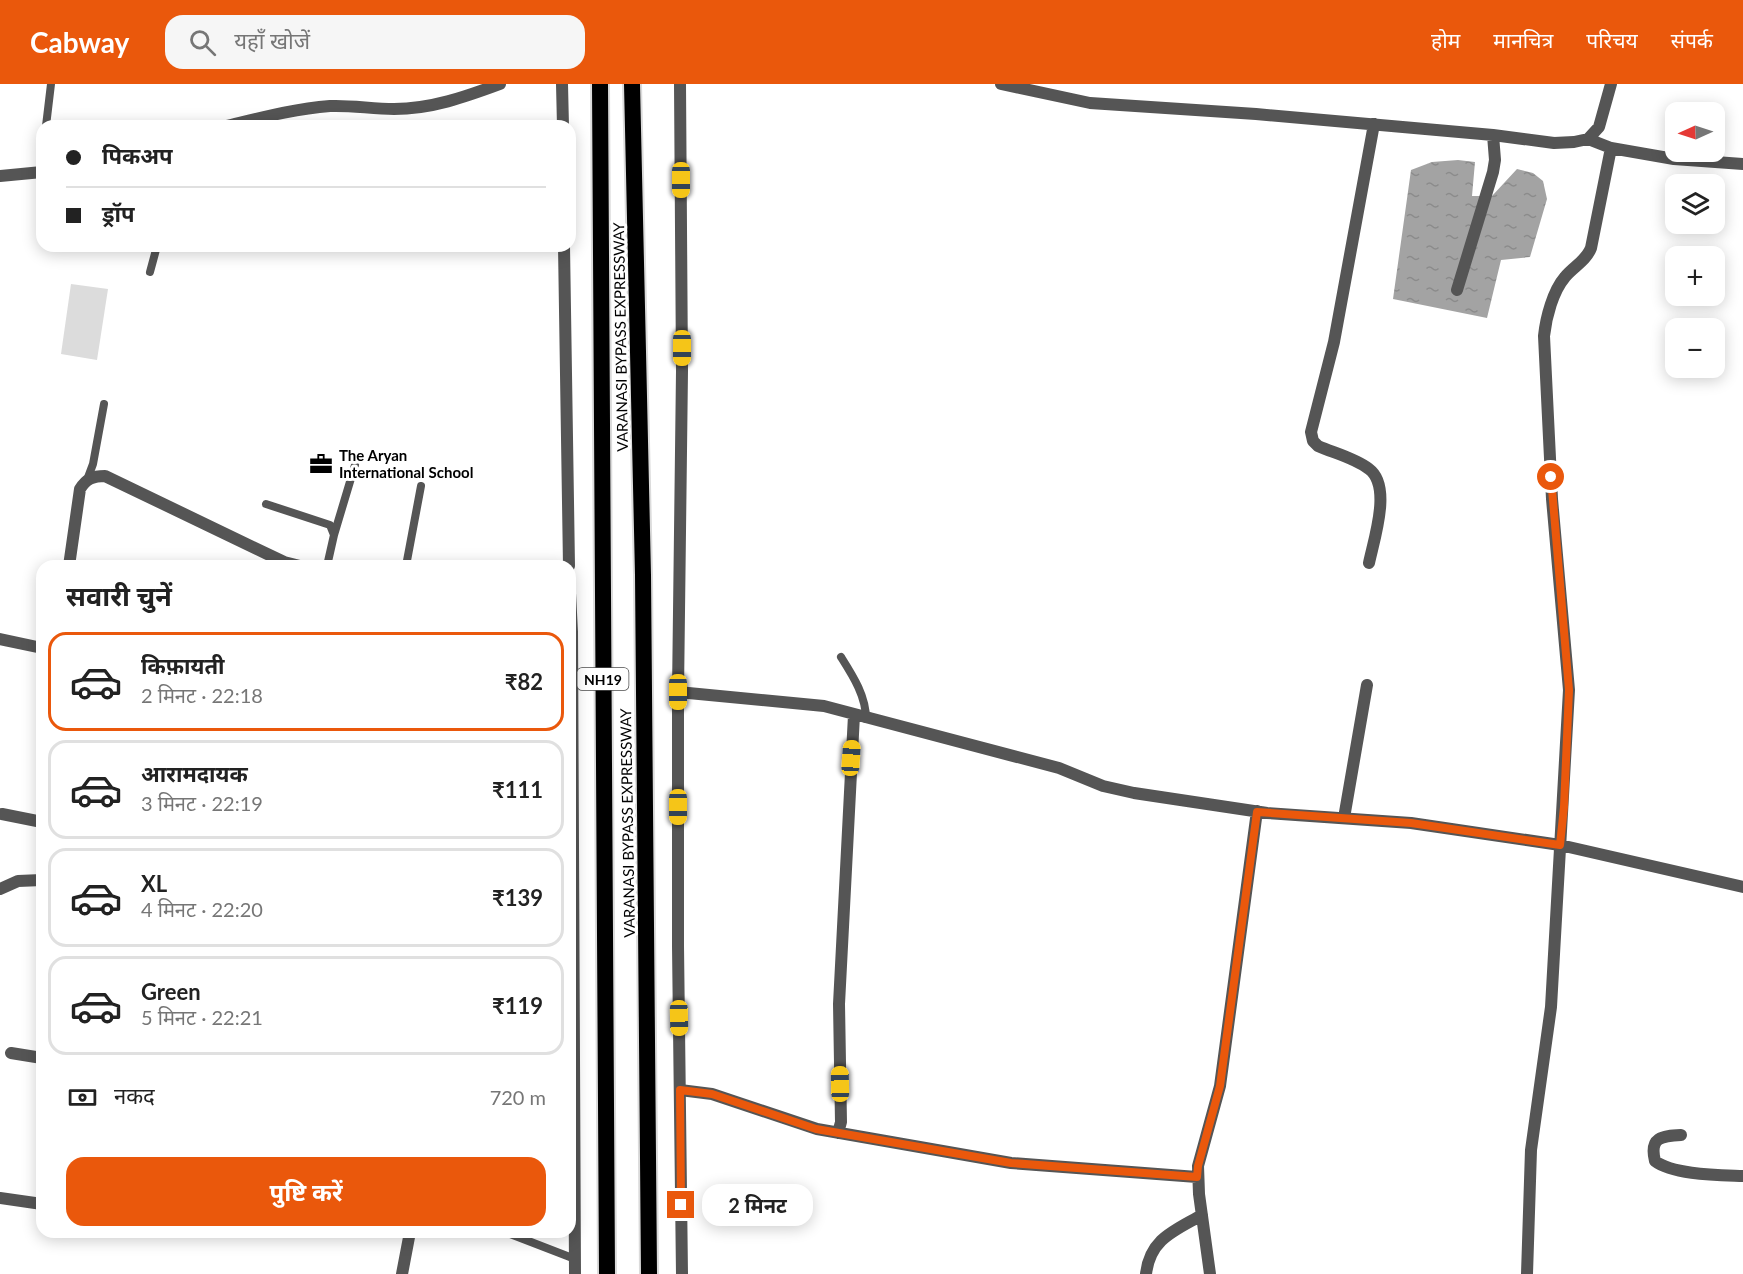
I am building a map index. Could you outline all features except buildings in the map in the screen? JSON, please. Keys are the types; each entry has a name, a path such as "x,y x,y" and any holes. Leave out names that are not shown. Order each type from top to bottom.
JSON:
{"highway":[{"name":"VARANASI BYPASS EXPRESSWAY","path":"600,84 607,1274"},
{"name":"VARANASI BYPASS EXPRESSWAY","path":"632,84 643,575 649,1274"}],"street":[{"path":"251,120 289,111 331,106 395,109 424,106 448,102 500,84"},
{"path":"562,84 563,120"},
{"path":"680,84 682,372 678,692 682,1274"},
{"path":"1001,84 1040,88 1090,103 1374,124 1554,143 1588,139 1611,148 1674,159 1743,164"},
{"path":"1588,139 1599,127 1611,84"},
{"path":"1370,563 1381,507 1381,494 1377,481 1371,470 1318,446 1313,441 1311,432 1334,342 1374,124"},
{"path":"1457,290 1493,172 1495,160 1493,135"},
{"path":"1527,1274 1531,1150 1550,1016 1564,807 1569,690 1552,499 1544,336 1548,315 1559,287 1565,277 1584,260 1591,248 1611,148"},
{"path":"0,176 36,170"},
{"path":"564,252 569,560"},
{"path":"70,560 80,489 87,480 97,476 105,477 275,560"},
{"path":"0,639 36,647"},
{"path":"1344,818 1367,685"},
{"path":"678,692 824,706 866,719 1059,768 1103,786 1134,793 1257,812 1411,823 1560,845 1743,887"},
{"path":"838,1133 841,1122 839,1004 854,715"},
{"path":"1210,1274 1197,1177 1198,1166 1220,1086 1257,812"},
{"path":"2,814 36,821"},
{"path":"0,889 18,881 36,880"},
{"path":"11,1053 36,1057"},
{"path":"680,1090 712,1094 816,1129 1011,1163 1197,1177"},
{"path":"1681,1135 1662,1136 1657,1139 1655,1161 1659,1165 1694,1173 1743,1176"},
{"path":"0,1198 36,1203"},
{"path":"1146,1274 1148,1259 1155,1245 1202,1215"},
{"path":"402,1274 409,1238"},
{"path":"574,1238 575,1274"}],"lane":[{"path":"47,120 51,84"},
{"path":"150,272 155,252"},
{"path":"87,480 93,464 104,404"},
{"path":"328,560 355,465"},
{"path":"407,560 422,486"},
{"path":"266,504 330,525 334,535"},
{"path":"841,657 864,700 866,719"},
{"path":"521,1238 575,1259"}],"shaded area":[{"path":"71,284 108,289 97,360 61,354"}],"water":[{"path":"1458,160 1475,162 1472,196 1492,196 1517,169 1533,173 1543,181 1547,199 1530,257 1501,260 1487,318 1393,299 1411,170 1432,162"}],"place":[{"name":"The Aryan International School","path":"321,464"}],"route":[{"path":"681,1205 680,1090 712,1094 816,1129 1011,1163 1197,1177 1220,1086 1257,812 1411,823 1560,845 1569,690 1551,477"}]}
